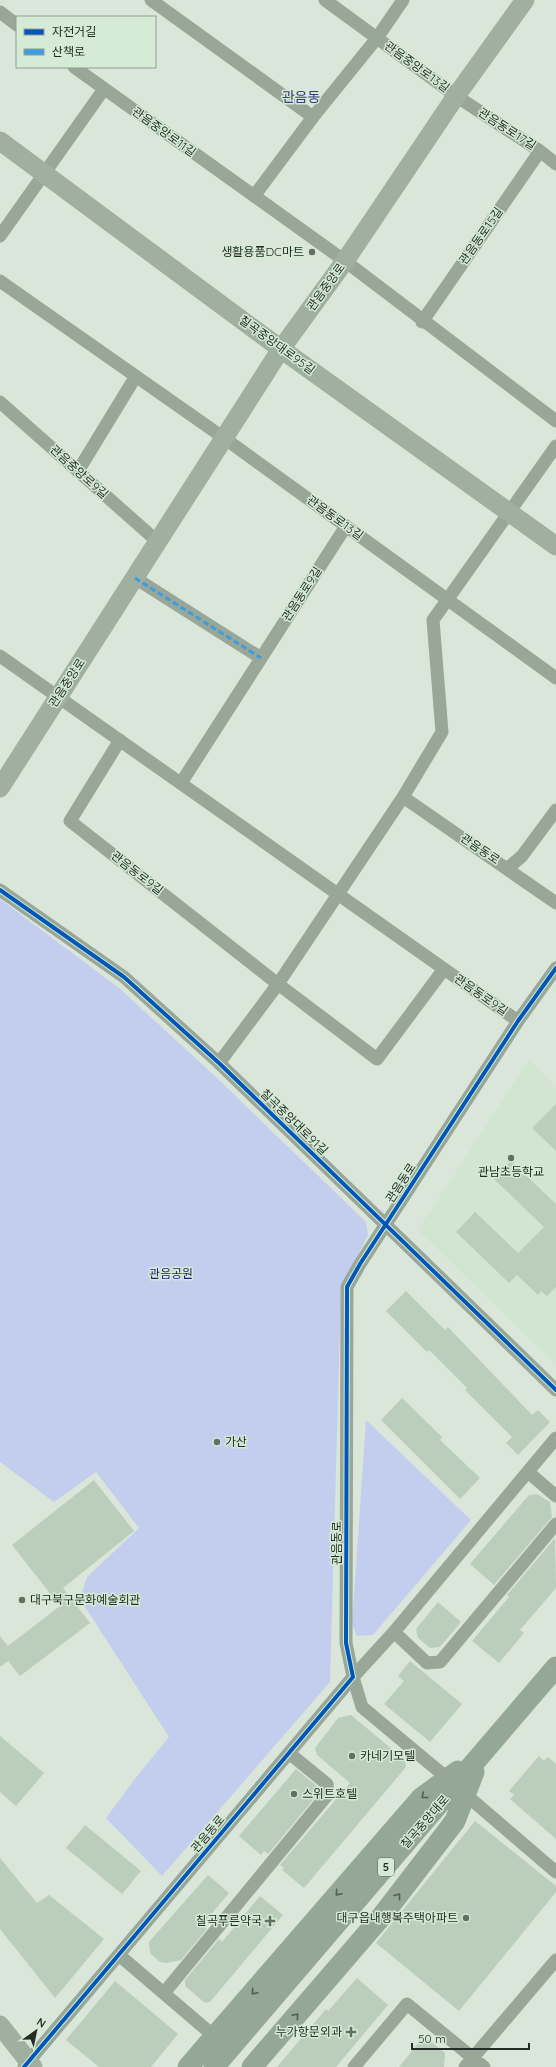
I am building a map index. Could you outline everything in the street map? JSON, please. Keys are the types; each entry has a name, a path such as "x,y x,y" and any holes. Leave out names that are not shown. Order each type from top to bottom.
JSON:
{"main road":[{"name":"관음중앙로","path":"0,788 281,349 345,261 456,96 525,0"},
{"name":"칠곡중앙대로95길","path":"0,141 281,349 556,546"},
{"name":"칠곡중앙대로","path":"214,2067 556,1667"},
{"path":"188,2067 421,1798 447,1778 479,1758"},
{"path":"252,2067 382,1916 455,1820 479,1758"},
{"path":"0,2025 29,2065"}],"street":[{"path":"151,0 313,117"},
{"name":"관음중앙로13길","path":"325,0 456,96"},
{"name":"관음중앙로13길","path":"377,38 403,0"},
{"path":"0,12 16,24"},
{"path":"254,196 313,117 377,38"},
{"name":"관음중앙로11길","path":"75,68 345,261"},
{"path":"0,236 104,89"},
{"name":"관음동로17길","path":"456,96 540,151 556,164"},
{"name":"관음동로15길","path":"422,322 540,151"},
{"path":"345,261 422,322 556,421"},
{"path":"0,281 136,376 78,471"},
{"name":"관음동로13길","path":"136,376 556,678"},
{"name":"관음중앙로9길","path":"0,402 158,542"},
{"path":"219,1063 278,984 402,797 442,732 433,620 446,599 556,446"},
{"name":"관음동로9길","path":"181,783 346,526"},
{"path":"135,578 262,658"},
{"name":"관음동로9길","path":"0,656 518,1021"},
{"name":"관음동로9길","path":"120,740 70,821 278,984 377,1059 444,969"},
{"name":"관음동로","path":"402,797 508,868 556,903"},
{"path":"508,868 522,856 556,810"},
{"name":"칠곡중앙대로91길","path":"0,890 124,977 219,1063 385,1226 556,1390"},
{"name":"관음동로","path":"29,2065 119,1955 353,1677 346,1643 348,1287 385,1226 518,1021 556,968"},
{"path":"447,1778 362,1708 353,1677 394,1632 556,1438"},
{"path":"528,1472 556,1496"},
{"path":"394,1632 427,1662 440,1662 556,1524"},
{"path":"164,1993 328,1794 328,1784 289,1753"},
{"path":"465,1794 556,1872"},
{"path":"119,1955 215,2037"},
{"path":"468,2063 556,1960"},
{"path":"354,2067 406,2004 468,2063 484,2067"}],"shaded area":[{"name":"관남초등학교","path":"529,1060 556,1086 556,1365 418,1230"}],"green space":[{"name":"관음공원","path":"0,899 119,988 216,1077 366,1222 368,1235 341,1290 330,1682 162,1876 106,1818 134,1780 169,1737 80,1599 87,1577 139,1528 96,1472 54,1502 0,1462"},
{"path":"366,1420 471,1520 373,1635 357,1636 352,1624"}],"building":[{"path":"556,1104 556,1151 532,1128"},
{"path":"511,1161 556,1204 556,1287 547,1296 541,1291 538,1295 517,1275 509,1283 456,1232 475,1212 518,1253 544,1227 494,1179"},
{"path":"406,1291 445,1330 448,1327 532,1415 538,1410 550,1422 518,1455 506,1443 512,1437 465,1390 467,1388 429,1350 427,1352 386,1311"},
{"path":"402,1398 442,1437 440,1440 480,1478 460,1499 381,1420"},
{"path":"94,1480 134,1531 63,1588 90,1623 20,1676 8,1661 0,1667 0,1636 8,1646 60,1606 12,1545"},
{"path":"537,1494 550,1502 552,1517 494,1585 470,1564 529,1495"},
{"path":"555,1538 556,1588 520,1630 524,1633 499,1663 472,1641 509,1597 507,1595"},
{"path":"438,1602 461,1622 440,1647 430,1648 418,1638 416,1629"},
{"path":"410,1661 462,1704 430,1742 384,1704 404,1681 398,1676"},
{"path":"351,1715 404,1759 406,1767 304,1888 282,1870 284,1868 280,1865 350,1783 317,1755 315,1748 338,1718"},
{"path":"0,1736 44,1773 16,1806 0,1792"},
{"path":"539,1756 544,1761 548,1757 556,1764 556,1839 510,1799 514,1795 509,1791"},
{"path":"296,1769 318,1787 318,1794 268,1854 264,1851 261,1855 239,1836"},
{"name":"대구읍내행복주택아파트","path":"475,1821 556,1886 556,1892 459,2011 376,1943"},
{"path":"85,1825 141,1871 122,1894 66,1848"},
{"path":"0,1858 37,1903 49,1895 104,1939 55,1998 0,1929"},
{"path":"208,1875 229,1893 202,1925 207,1929 181,1960 166,1963 160,1962 150,1953 149,1942"},
{"path":"260,1896 283,1915 210,2002 205,2003 185,1986 185,1980 219,1939 222,1942"},
{"path":"357,1978 388,2005 336,2067 277,2067 326,2009 328,2011"},
{"path":"115,1981 178,2034 151,2067 99,2067 66,2040"},
{"path":"424,2036 445,2053 444,2067 399,2067"}],"marked path":[{"path":"135,578 261,658"}],"cycle path":[{"path":"0,890 124,977 219,1063 556,1390"},
{"path":"24,2067 353,1677 346,1643 347,1287 360,1264 518,1021 556,968"}],"place":[{"name":"생활용품DC마트","path":"312,252"},
{"name":"관남초등학교","path":"511,1158"},
{"name":"가산","path":"217,1442"},
{"name":"대구북구문화예술회관","path":"22,1600"},
{"name":"카네기모텔","path":"352,1756"},
{"name":"스위트호텔","path":"294,1794"},
{"name":"대구읍내행복주택아파트","path":"466,1918"},
{"name":"칠곡푸른약국","path":"270,1921"},
{"name":"누가항문외과","path":"351,2032"}],"district":[{"name":"관음동","path":"301,97"}]}
